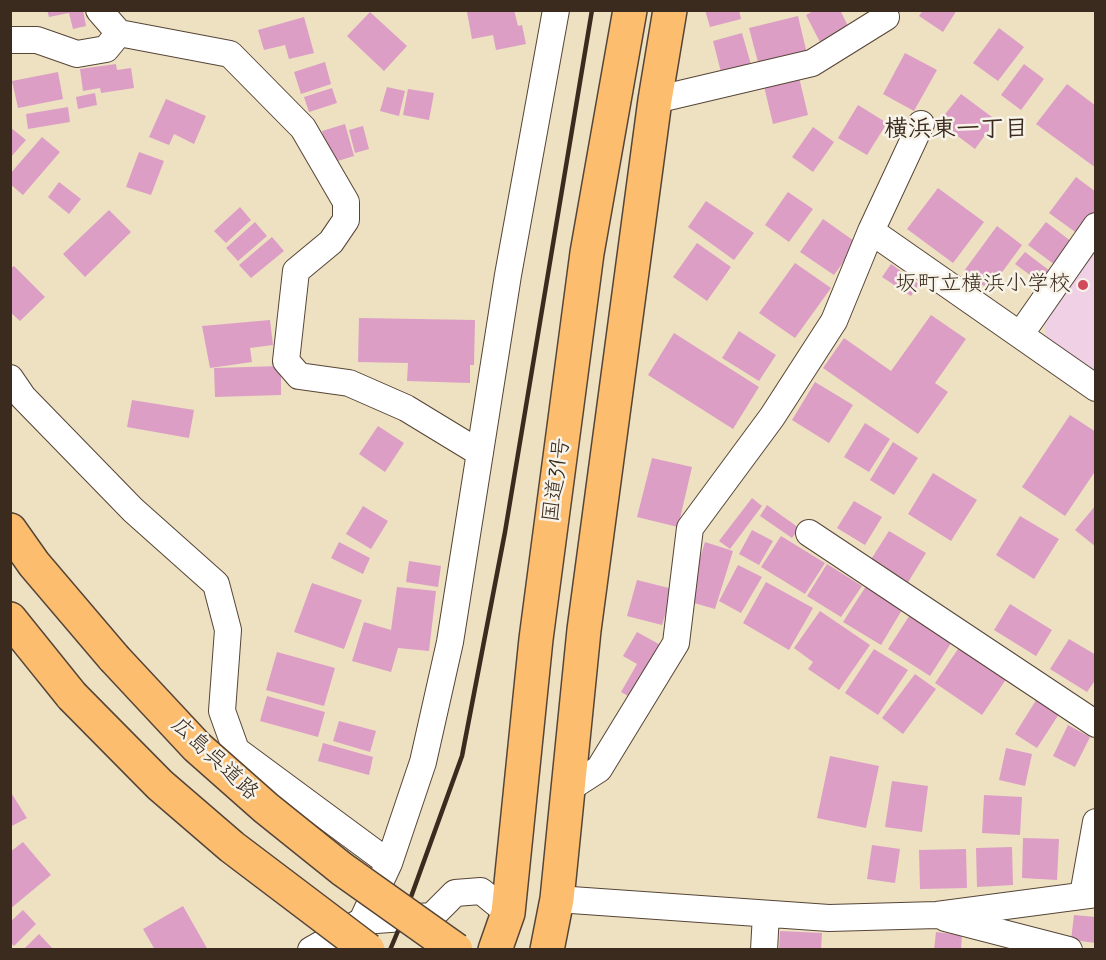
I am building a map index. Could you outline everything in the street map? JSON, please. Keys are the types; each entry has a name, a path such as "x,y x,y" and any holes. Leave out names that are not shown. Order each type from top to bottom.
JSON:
{"highway":[{"name":"国道31号","path":"495,950 508,914 536,639 587,253 630,10"},
{"name":"国道31号","path":"556,944 556,899 584,630 655,100 670,10"},
{"name":"広島呉道路","path":"10,530 34,564 114,658 197,747 266,808 342,869 456,950"},
{"path":"10,619 72,696 160,785 223,839 365,935"},
{"path":"508,914 556,944"}],"street":[{"path":"99,10 119,33 230,54 303,128 346,202 346,220 331,242 296,271 286,361 299,376 349,383 406,408 480,453"},
{"path":"365,935 423,762 450,642 508,275 556,10"},
{"path":"655,100 812,63 886,17"},
{"path":"10,40 37,40 77,54 106,49 119,33"},
{"path":"568,789 599,769 676,643 690,528 772,417 834,321 871,231 921,124"},
{"path":"1020,335 1095,226"},
{"path":"871,231 1095,388"},
{"path":"10,378 23,397 125,502 216,584 228,630 222,711 236,750 389,863"},
{"path":"809,533 1095,724"},
{"path":"556,899 829,918 937,915 1089,894 1095,822"},
{"path":"311,950 432,916 455,893 481,891 508,914"},
{"path":"764,950 766,914"},
{"path":"937,915 1069,950"}],"shaded area":[{"name":"坂町立横浜小学校","path":"1095,249 1095,372 1046,337 1044,322"}],"building":[{"path":"47,10 83,10 86,26 73,29 69,13 49,17"},
{"path":"514,10 518,26 522,25 526,44 496,50 493,35 472,39 467,12"},
{"path":"705,10 739,10 741,19 710,27"},
{"path":"815,10 840,10 850,30 821,44 806,15"},
{"path":"923,10 957,10 943,32 919,16"},
{"path":"370,12 407,46 384,71 347,36"},
{"path":"798,16 808,58 760,70 749,28"},
{"path":"304,17 314,53 289,59 285,45 264,50 258,30"},
{"path":"999,28 1024,47 998,81 973,63"},
{"path":"742,33 752,68 722,76 713,41"},
{"path":"905,53 937,70 914,111 883,94"},
{"path":"325,62 331,84 301,94 294,72"},
{"path":"116,64 117,70 131,68 134,88 101,93 100,88 83,91 80,69"},
{"path":"1024,64 1044,79 1021,110 1001,95"},
{"path":"58,72 63,99 18,108 12,81"},
{"path":"798,73 808,115 773,124 763,82"},
{"path":"1067,84 1096,106 1096,168 1036,124"},
{"path":"387,87 405,91 399,116 380,111"},
{"path":"332,88 337,103 309,112 304,97"},
{"path":"408,89 434,93 429,120 403,115"},
{"path":"95,93 97,105 78,109 76,97"},
{"path":"961,94 996,120 975,149 939,122"},
{"path":"166,99 206,116 194,144 174,134 169,145 149,137"},
{"path":"858,105 887,123 867,155 838,138"},
{"path":"68,107 70,122 28,129 26,114"},
{"path":"345,124 354,156 331,163 322,131"},
{"path":"363,126 369,149 355,153 349,130"},
{"path":"10,127 26,140 10,158"},
{"path":"813,127 834,142 813,172 792,157"},
{"path":"42,137 60,152 23,195 10,184 10,174"},
{"path":"139,152 164,161 151,195 126,187"},
{"path":"1076,177 1096,192 1096,212 1078,234 1049,213"},
{"path":"59,182 81,199 69,214 48,197"},
{"path":"938,188 984,222 953,263 907,229"},
{"path":"788,192 813,209 789,242 765,225"},
{"path":"706,201 754,233 734,260 688,227"},
{"path":"240,207 251,220 226,243 214,231"},
{"path":"109,210 131,232 85,277 63,254"},
{"path":"823,219 857,243 834,275 800,252"},
{"path":"255,222 267,236 238,261 226,248"},
{"path":"1046,222 1072,242 1055,265 1028,245"},
{"path":"997,226 1022,245 989,290 964,271"},
{"path":"272,237 284,251 251,278 239,265"},
{"path":"697,243 731,267 707,301 673,277"},
{"path":"1025,252 1050,271 1041,283 1015,264"},
{"path":"795,263 831,288 795,338 759,313"},
{"path":"891,264 919,284 911,296 882,277"},
{"path":"14,266 45,297 20,321 10,312 10,269"},
{"path":"931,315 966,339 935,383 948,392 918,434 823,368 844,338 891,371"},
{"path":"359,318 475,320 474,365 470,365 470,383 407,381 408,363 358,362"},
{"path":"270,320 273,345 250,348 252,362 210,368 202,326"},
{"path":"739,331 776,355 759,381 722,358"},
{"path":"674,333 759,387 733,429 648,375"},
{"path":"281,366 281,395 215,397 214,368"},
{"path":"815,382 853,405 829,443 792,420"},
{"path":"132,400 194,410 189,438 127,427"},
{"path":"1070,415 1096,432 1096,470 1065,516 1022,487"},
{"path":"865,423 890,439 869,472 844,457"},
{"path":"378,426 404,443 385,472 359,454"},
{"path":"893,442 918,458 894,495 870,480"},
{"path":"652,458 692,467 678,527 637,517"},
{"path":"933,473 977,500 951,541 908,514"},
{"path":"752,498 762,506 730,549 719,541"},
{"path":"854,501 882,517 865,545 837,528"},
{"path":"767,505 799,528 792,538 760,516"},
{"path":"1096,505 1096,547 1075,530"},
{"path":"363,506 388,521 371,549 346,534"},
{"path":"1020,516 1059,539 1034,579 996,555"},
{"path":"752,530 773,541 759,565 739,554"},
{"path":"889,531 926,553 907,584 870,561"},
{"path":"781,536 825,563 805,594 761,567"},
{"path":"339,542 370,558 363,574 331,558"},
{"path":"705,542 733,551 715,609 687,601"},
{"path":"409,561 441,566 438,587 406,582"},
{"path":"827,564 862,586 841,617 807,596"},
{"path":"738,565 762,577 741,613 719,601"},
{"path":"637,580 673,589 662,625 627,616"},
{"path":"766,582 813,608 789,650 743,623"},
{"path":"312,583 362,600 344,649 294,632"},
{"path":"868,583 905,605 881,645 843,622"},
{"path":"397,587 436,591 429,651 398,648 391,672 352,661 364,622 391,630"},
{"path":"1010,604 1052,630 1036,656 994,630"},
{"path":"913,610 955,637 930,676 888,649"},
{"path":"820,611 870,645 839,690 808,669 813,662 794,648"},
{"path":"637,632 666,648 637,701 621,692 637,664 623,656"},
{"path":"1069,639 1096,655 1096,679 1087,692 1050,669"},
{"path":"960,646 1007,678 982,715 935,683"},
{"path":"874,649 908,670 878,715 845,693"},
{"path":"277,652 335,668 324,706 266,690"},
{"path":"915,674 936,689 903,734 882,718"},
{"path":"267,696 325,712 318,737 260,721"},
{"path":"1038,697 1061,711 1037,748 1015,734"},
{"path":"339,721 376,731 370,752 333,741"},
{"path":"1068,725 1090,737 1075,767 1053,756"},
{"path":"323,743 373,757 369,775 318,761"},
{"path":"1006,748 1032,754 1025,786 999,780"},
{"path":"830,756 879,766 866,828 817,818"},
{"path":"892,781 928,786 922,832 885,827"},
{"path":"10,791 27,818 10,827"},
{"path":"984,795 1022,797 1020,835 982,833"},
{"path":"1023,838 1059,839 1057,880 1022,878"},
{"path":"23,842 51,875 10,909 10,852"},
{"path":"872,845 900,849 895,883 867,879"},
{"path":"1012,847 1013,885 977,887 976,848"},
{"path":"966,849 967,888 920,889 919,850"},
{"path":"183,906 208,950 155,950 143,929"},
{"path":"23,910 36,924 14,946 10,942 10,922"},
{"path":"1074,915 1096,917 1096,943 1071,940"},
{"path":"780,931 822,933 821,950 779,950"},
{"path":"936,932 962,935 961,950 934,950"},
{"path":"39,934 54,950 23,950"}],"railway":[{"path":"390,950 462,756 505,532 592,10"}],"place":[{"name":"坂町立横浜小学校","path":"1083,285"}],"district":[{"name":"横浜東一丁目","path":"956,131"}]}
